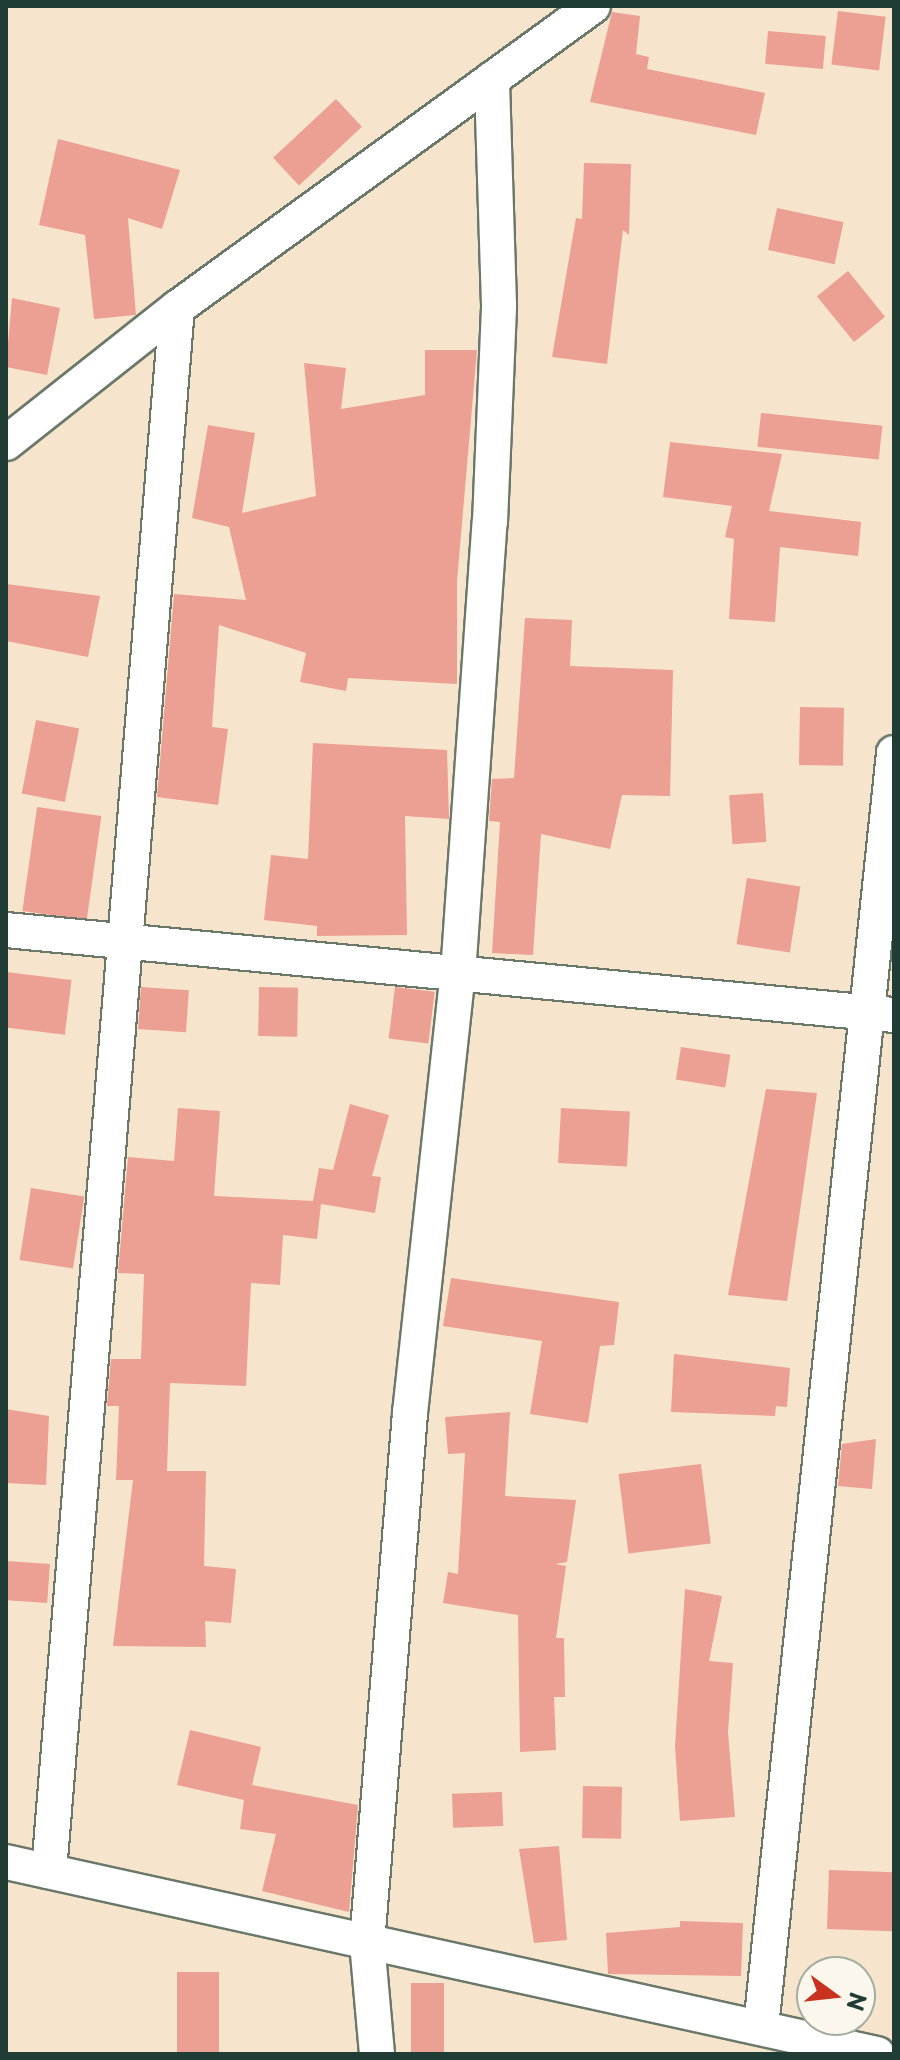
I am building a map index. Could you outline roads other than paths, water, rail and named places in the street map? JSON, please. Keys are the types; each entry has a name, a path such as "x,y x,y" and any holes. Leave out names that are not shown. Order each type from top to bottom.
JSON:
{"street":[{"path":"6,443 177,308 593,6"},
{"path":"377,2054 367,1943 410,1413 458,974 499,305 492,79"},
{"path":"49,1871 177,308"},
{"path":"761,2027 883,1014 894,753"},
{"path":"6,930 883,1014"},
{"path":"6,1862 877,2054"}]}
